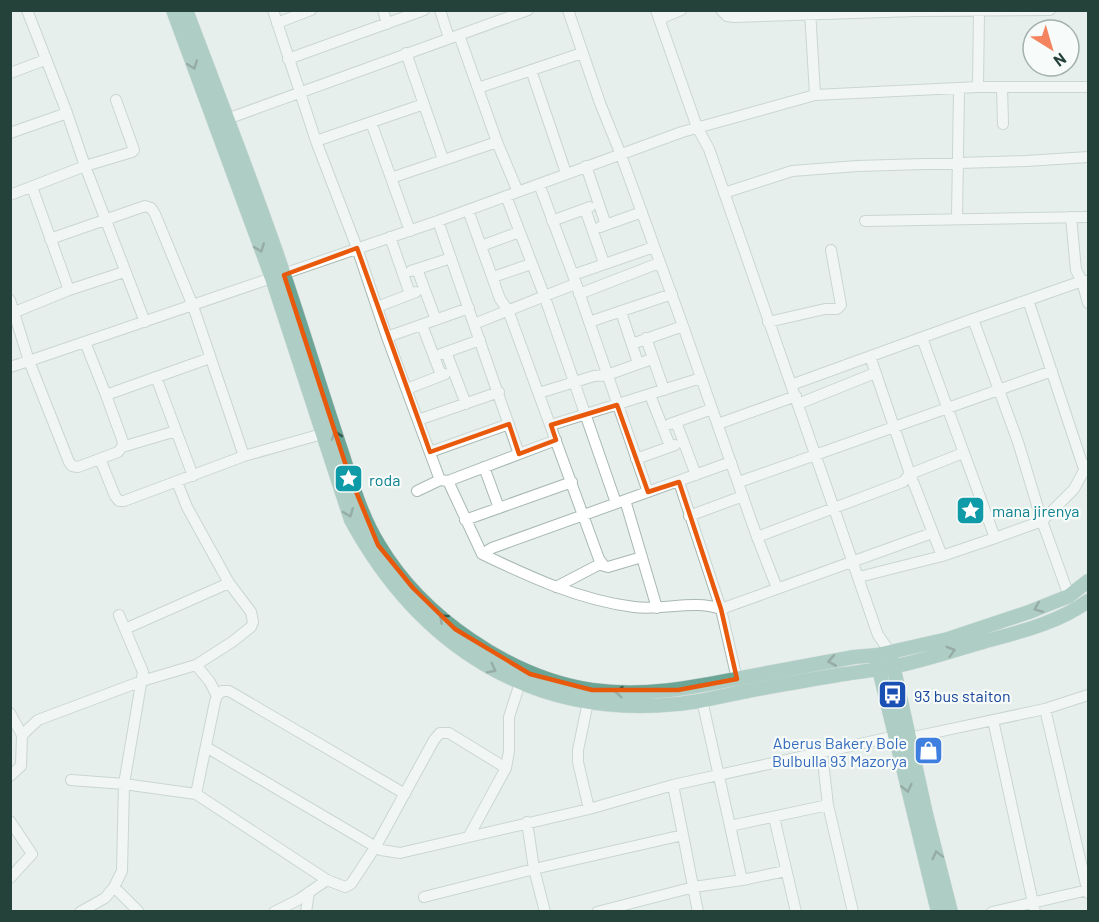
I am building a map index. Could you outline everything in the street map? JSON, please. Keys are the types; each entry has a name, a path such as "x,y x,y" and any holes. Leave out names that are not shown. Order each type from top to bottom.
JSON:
{"main road":[{"path":"173,10 278,276 364,514 378,544 419,604 447,639 481,664 520,683 557,696 625,706 678,690 854,657 882,659 894,667 903,737 938,912"},
{"path":"186,10 227,119 278,276 322,434 351,520 367,550 387,579 419,604 488,650 530,674 561,684 627,693 642,699 677,704 777,685 882,659 1029,612 1069,596 1089,581"},
{"path":"894,667 1036,627 1089,601"},
{"path":"882,659 951,912"}],"street":[{"path":"27,10 124,272 145,322"},
{"path":"273,10 316,141 430,452 482,554 556,587 614,604 657,608 705,604 721,609 932,534"},
{"path":"277,23 311,10"},
{"path":"383,10 387,24"},
{"path":"288,59 424,10"},
{"path":"440,10 478,88 518,192"},
{"path":"227,119 528,10"},
{"path":"568,10 777,588"},
{"path":"681,10 658,15 697,127 704,137 854,562 878,634 882,659"},
{"path":"721,10 735,17 810,12 1050,10"},
{"path":"978,87 979,11"},
{"path":"810,12 814,95"},
{"path":"406,53 443,159"},
{"path":"478,88 582,53"},
{"path":"10,74 45,60"},
{"path":"531,70 566,173"},
{"path":"10,367 410,231 697,127 814,95 978,87 1089,87"},
{"path":"1002,87 1003,124"},
{"path":"957,218 959,89"},
{"path":"10,195 85,166 132,152 134,150 116,100"},
{"path":"316,141 424,104"},
{"path":"10,133 67,113"},
{"path":"371,122 410,231"},
{"path":"391,178 497,142"},
{"path":"724,193 792,171 857,166 959,164 1089,157"},
{"path":"586,166 606,225"},
{"path":"539,184 648,492"},
{"path":"32,187 69,290"},
{"path":"506,196 544,295 584,415 642,557 657,608"},
{"path":"552,221 599,204"},
{"path":"50,239 145,206 151,208 193,306 244,456"},
{"path":"585,209 604,263"},
{"path":"468,210 500,299 508,310 602,563 608,567 642,557"},
{"path":"592,230 642,213"},
{"path":"865,221 1089,216"},
{"path":"1071,217 1076,270 1085,281 1089,303"},
{"path":"438,221 519,454"},
{"path":"481,246 519,232"},
{"path":"390,237 410,294"},
{"path":"576,284 604,263 654,247"},
{"path":"768,322 825,309 837,309 841,305 831,250"},
{"path":"404,274 451,258"},
{"path":"474,324 576,284 659,263"},
{"path":"493,277 531,264"},
{"path":"417,269 436,320"},
{"path":"15,312 69,290 124,272"},
{"path":"791,385 1085,281"},
{"path":"377,307 425,289"},
{"path":"589,322 672,294"},
{"path":"10,300 29,361 72,466 118,452 123,442 85,342"},
{"path":"859,577 942,556 1042,521 1074,489 1086,465 1028,300"},
{"path":"387,337 469,308"},
{"path":"621,312 638,363"},
{"path":"973,320 1000,390 1069,596"},
{"path":"422,325 441,375"},
{"path":"632,344 683,326"},
{"path":"922,338 995,538"},
{"path":"646,339 664,390"},
{"path":"434,357 480,340"},
{"path":"446,352 466,404"},
{"path":"870,356 910,474 942,556"},
{"path":"106,394 210,358"},
{"path":"539,393 594,376 607,375 652,359"},
{"path":"407,389 453,371"},
{"path":"738,482 1052,371"},
{"path":"718,424 875,373"},
{"path":"156,377 193,476"},
{"path":"551,425 701,378"},
{"path":"418,420 499,392"},
{"path":"651,394 670,446"},
{"path":"662,426 712,409"},
{"path":"676,422 696,475"},
{"path":"430,452 509,424"},
{"path":"122,447 176,431"},
{"path":"100,459 119,501 134,498 244,456 322,434"},
{"path":"417,491 556,440"},
{"path":"636,459 684,442"},
{"path":"757,537 903,482 910,474 963,453"},
{"path":"482,554 584,514 731,462"},
{"path":"484,467 499,508"},
{"path":"22,735 38,720 142,681 196,665 251,627 253,622 251,612 229,583 177,482"},
{"path":"465,520 572,482"},
{"path":"679,482 721,609 737,679"},
{"path":"689,516 743,496"},
{"path":"556,587 602,563"},
{"path":"125,629 229,583"},
{"path":"80,912 105,898 122,871 124,784 143,672 119,615"},
{"path":"196,665 210,682 217,696"},
{"path":"469,836 506,768 509,751 509,717 520,683"},
{"path":"196,794 217,696 222,691 229,691 405,794"},
{"path":"206,747 381,850 400,853 589,808 673,785 1045,709 1089,695"},
{"path":"702,700 742,880"},
{"path":"588,702 578,750 578,762 589,808"},
{"path":"992,912 1034,907 1088,891 1045,709"},
{"path":"10,712 22,735 21,766 10,777"},
{"path":"993,720 1034,907"},
{"path":"70,780 124,784 196,794 327,880 345,886 351,884 376,846 440,733 449,733 506,768"},
{"path":"822,753 828,805 852,911"},
{"path":"673,785 698,912"},
{"path":"730,826 828,805"},
{"path":"774,817 796,912"},
{"path":"10,821 32,854 10,878"},
{"path":"527,822 534,869 545,912"},
{"path":"424,897 683,835"},
{"path":"597,912 694,887 786,871"},
{"path":"274,912 327,880"},
{"path":"114,887 139,912"},
{"path":"306,912 309,892"}],"highlighted area":[{"path":"357,248 430,452 509,424 519,454 556,440 551,425 617,405 648,492 679,482 721,609 737,679 678,690 592,690 530,674 455,629 413,588 378,545 348,472 284,275"}],"place":[{"name":"roda","path":"348,479"},
{"name":"mana jirenya","path":"971,510"},
{"name":"93 bus staiton","path":"893,695"},
{"name":"Aberus Bakery Bole Bulbulla 93 Mazorya","path":"928,751"}]}
